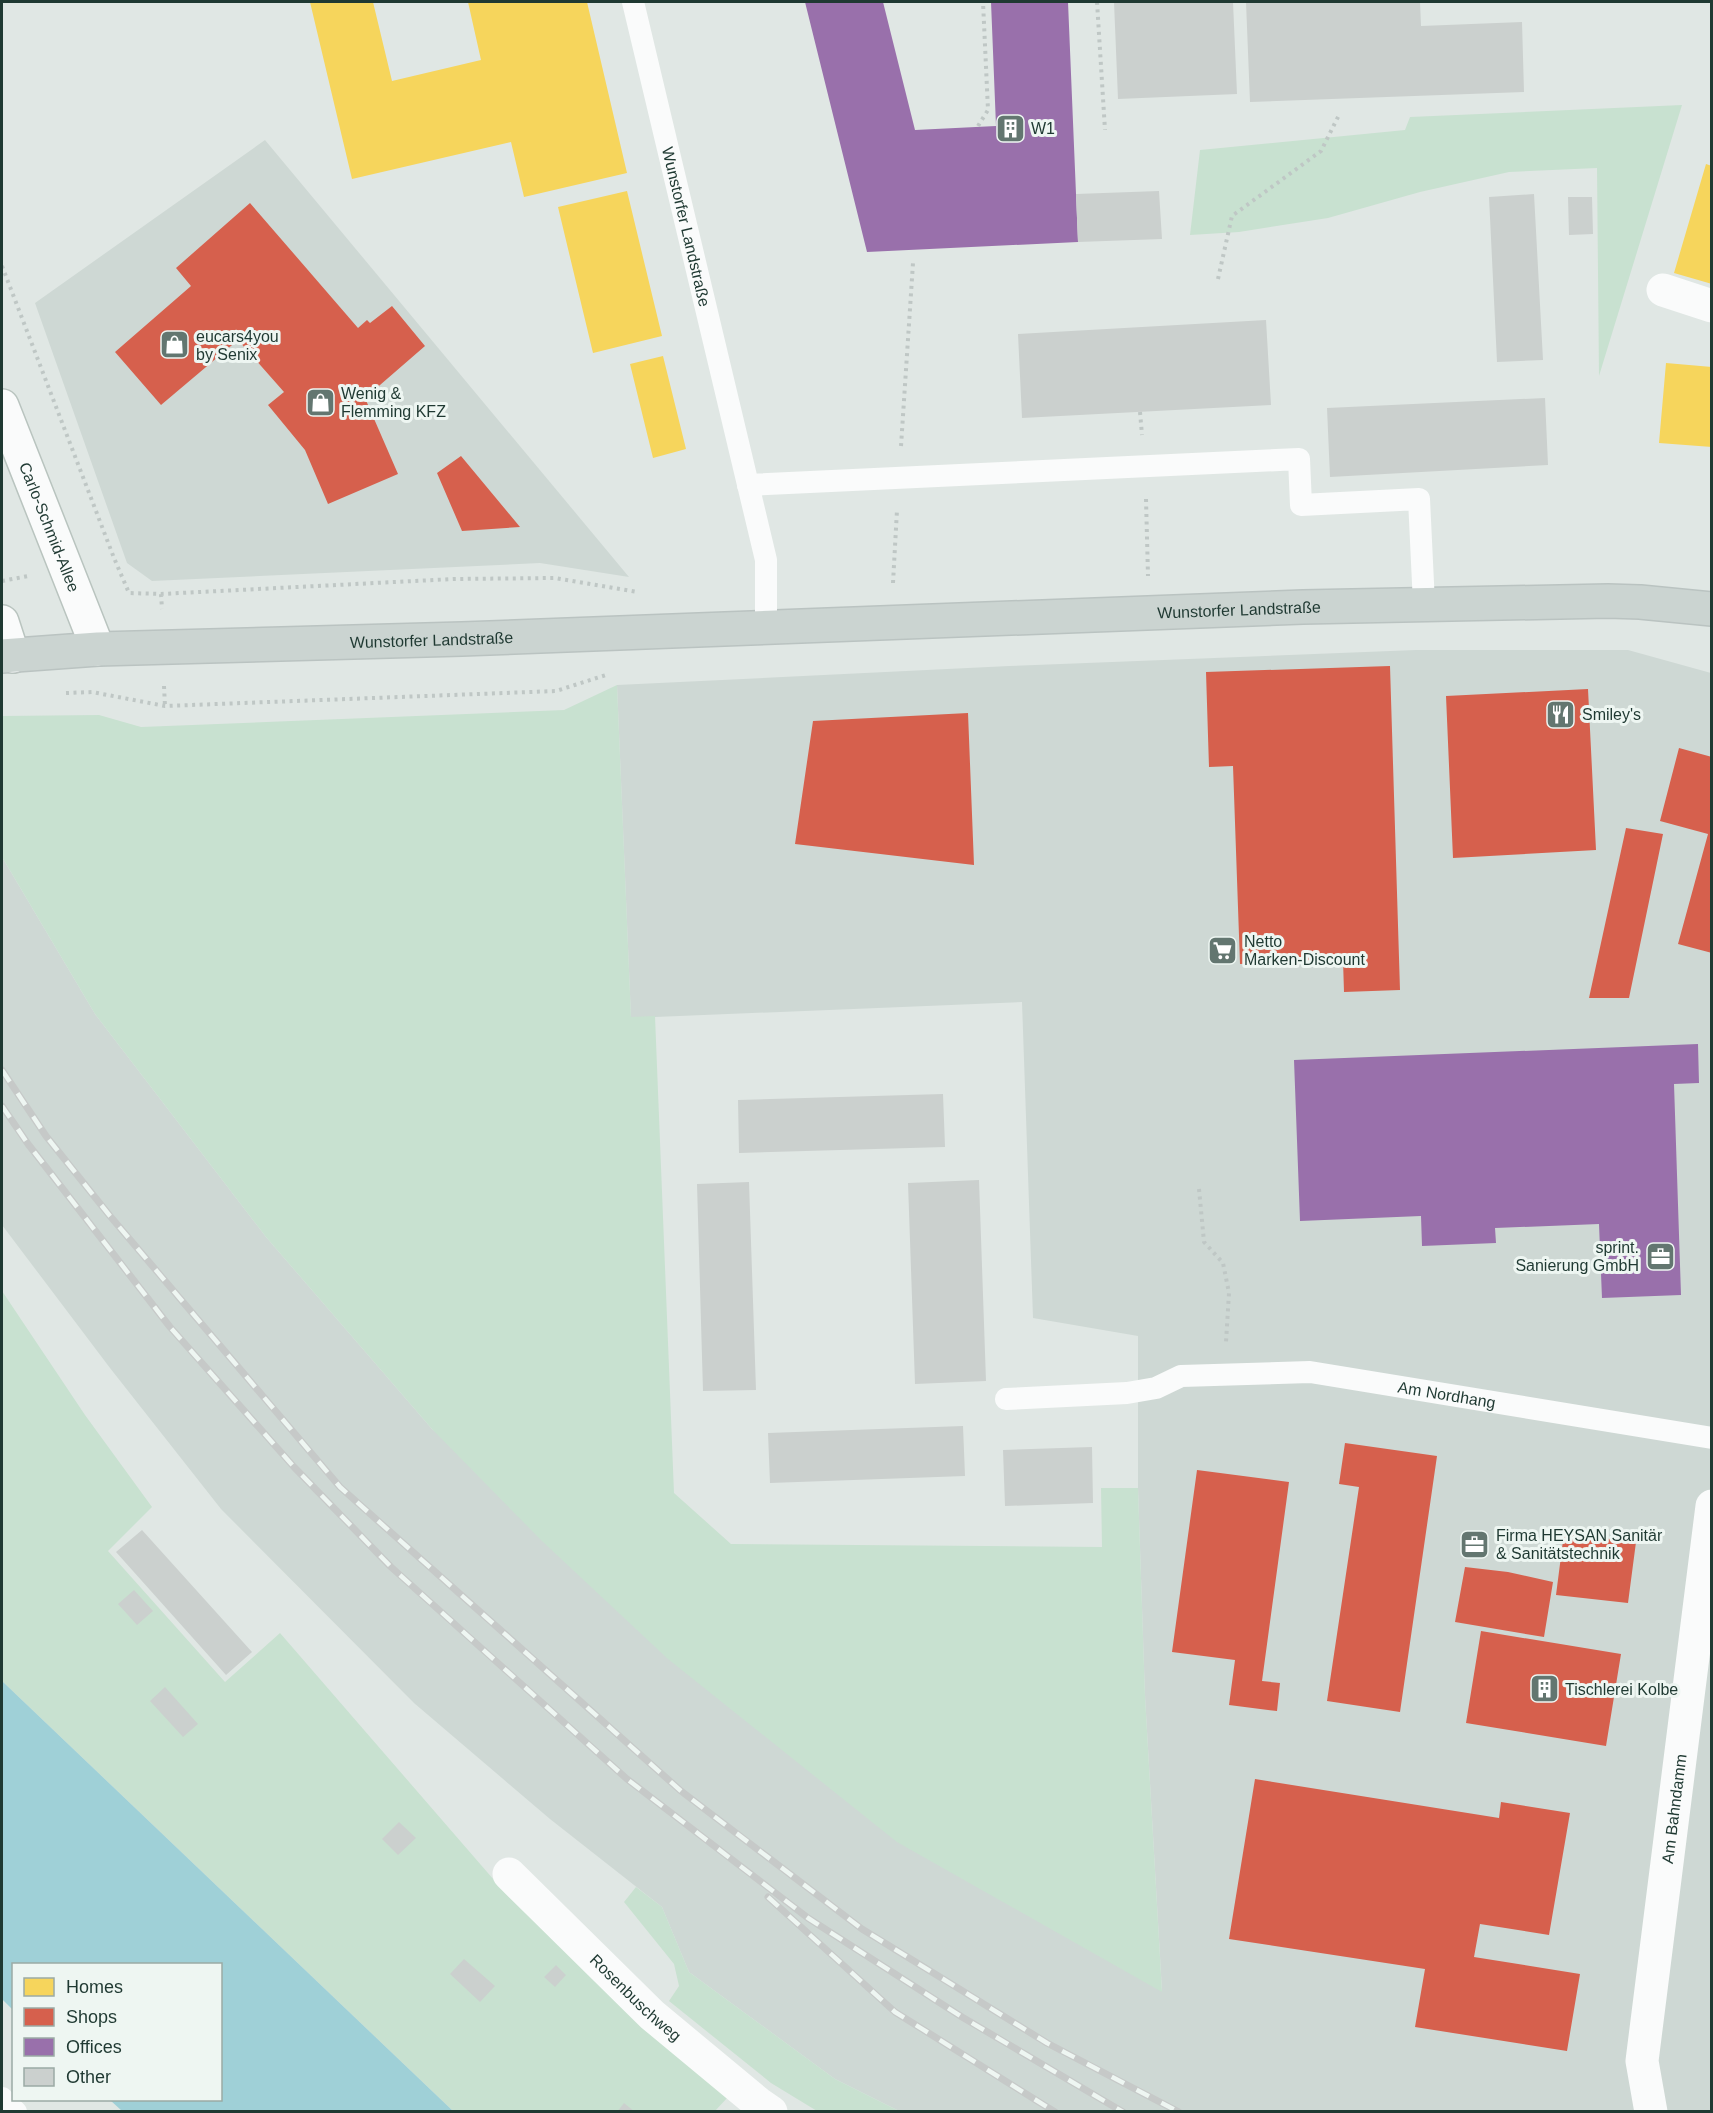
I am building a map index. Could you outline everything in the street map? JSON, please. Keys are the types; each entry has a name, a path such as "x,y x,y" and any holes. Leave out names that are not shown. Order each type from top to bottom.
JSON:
{"main road":[{"name":"Wunstorfer Landstraße","path":"7,656 98,649 462,639 1424,604 1640,602 1712,609"}],"street":[{"path":"1663,290 1712,306"},
{"name":"Carlo-Schmid-Allee","path":"2,406 98,649"},
{"path":"2,622 7,656"},
{"name":"Am Bahndamm","path":"1651,2112 1642,2061 1646,2019 1712,1506"},
{"name":"Rosenbuschweg","path":"509,1874 652,2016 771,2112"}],"lane":[{"name":"Wunstorfer Landstraße","path":"633,2 766,560 766,628"},
{"path":"748,485 1299,459 1301,504 1419,499 1424,604"},
{"name":"Am Nordhang","path":"1006,1399 1127,1394 1156,1388 1181,1376 1310,1372 1712,1438"},
{"path":"2,2098 16,2112"}],"path":[{"path":"978,126 988,110 983,2"},
{"path":"1097,2 1105,130"},
{"path":"1218,279 1232,216 1321,151 1339,115"},
{"path":"892,587 913,263"},
{"path":"2,266 129,593 161,594"},
{"path":"58,693 92,692 165,706"},
{"path":"1199,1189 1204,1242 1223,1263 1229,1293 1224,1375"}],"shaded area":[{"path":"265,140 629,577 540,563 152,581 127,563 35,303"},
{"path":"1416,650 1628,650 1711,673 1711,2111 899,2111 835,2079 689,1972 662,1907 550,1819 414,1703 221,1509 2,1225 2,857 95,1014 266,1237 432,1429 1162,1991 1145,1696 1138,1488 1138,1336 1033,1318 1022,1002 631,1018 617,685 1009,666"}],"green space":[{"path":"1682,105 1599,376 1597,168 1509,172 1420,192 1328,218 1239,232 1190,235 1200,150 1405,130 1410,117"},
{"path":"617,685 631,1017 655,1016 674,1493 731,1544 1102,1547 1101,1488 1138,1488 1145,1696 1162,1992 897,1842 668,1659 542,1541 432,1429 266,1237 95,1014 2,857 2,716 99,715 141,727 564,710"},
{"path":"2,1291 85,1415 152,1507 108,1551 225,1682 280,1633 507,1895 641,2025 728,2097 715,2111 453,2111 2,1681"},
{"path":"636,1887 662,1907 689,1972 835,2079 899,2111 817,2111 771,2083 669,2001 679,1986 674,1964 624,1902"}],"water":[{"path":"2,1681 453,2111 122,2111 111,2101 222,2101 222,1963 12,1963 12,2009 2,1999"}],"building: Homes":[{"path":"310,2 373,2 392,81 481,60 468,2 587,2 627,173 524,197 511,142 352,179"},
{"path":"1706,164 1712,166 1712,284 1674,273"},
{"path":"627,191 662,336 593,353 558,207"},
{"path":"663,356 686,449 653,458 630,364"},
{"path":"1666,363 1712,367 1712,447 1659,443"}],"building: Shops":[{"path":"250,203 358,328 367,320 370,323 392,306 425,346 365,398 398,474 328,504 305,450 268,405 284,392 238,340 161,405 115,352 191,286 176,268"},
{"path":"461,456 520,527 462,531 437,473"},
{"path":"1390,666 1400,990 1344,992 1343,960 1240,964 1233,766 1209,767 1206,672"},
{"path":"1588,689 1596,850 1453,858 1446,696"},
{"path":"968,713 974,865 795,844 813,721"},
{"path":"1679,748 1712,757 1712,953 1678,944 1708,834 1660,821"},
{"path":"1626,828 1663,834 1629,998 1589,998"},
{"path":"1345,1443 1437,1456 1400,1712 1327,1701 1359,1487 1339,1484"},
{"path":"1197,1470 1289,1482 1262,1681 1280,1683 1277,1711 1229,1705 1235,1660 1172,1652"},
{"path":"1564,1533 1636,1542 1628,1603 1556,1595"},
{"path":"1465,1567 1508,1572 1553,1582 1544,1637 1455,1622"},
{"name":"Tischlerei Kolbe","path":"1481,1631 1621,1654 1606,1746 1466,1723"},
{"path":"1255,1779 1499,1818 1501,1802 1570,1813 1549,1935 1480,1924 1474,1957 1580,1974 1567,2051 1415,2027 1425,1969 1229,1939"}],"building: Offices":[{"name":"W1","path":"805,2 883,2 915,130 996,126 991,2 1068,2 1078,242 867,252"},
{"path":"1698,1044 1699,1083 1674,1084 1681,1295 1602,1298 1599,1224 1495,1228 1496,1243 1422,1246 1421,1216 1300,1221 1294,1060"}],"building: Other":[{"path":"1114,2 1233,2 1237,94 1118,99"},
{"path":"1246,2 1420,2 1421,26 1522,22 1524,92 1250,102"},
{"path":"1159,191 1162,239 1078,242 1076,194"},
{"path":"1534,194 1543,360 1497,362 1489,197"},
{"path":"1568,197 1592,197 1593,234 1569,235"},
{"path":"1266,320 1271,405 1022,418 1018,334"},
{"path":"1545,398 1548,465 1330,477 1327,408"},
{"path":"943,1094 945,1147 739,1153 738,1100"},
{"path":"979,1180 986,1381 915,1384 908,1183"},
{"path":"749,1182 756,1390 703,1391 697,1184"},
{"path":"963,1426 965,1476 770,1483 768,1433"},
{"path":"1092,1447 1093,1503 1005,1506 1003,1450"},
{"path":"142,1530 252,1652 226,1675 116,1552"},
{"path":"134,1590 153,1611 137,1625 118,1604"},
{"path":"165,1687 198,1724 183,1737 150,1701"},
{"path":"399,1822 416,1838 398,1855 382,1839"},
{"path":"464,1959 495,1986 480,2002 450,1974"},
{"path":"556,1965 566,1975 555,1987 544,1977"},
{"path":"624,2103 635,2112 617,2112"}],"railway":[{"path":"2,1070 46,1136 110,1216 340,1487 681,1791 862,1929 1047,2043 1179,2112"},
{"path":"2,1106 28,1144 170,1327 294,1467 391,1567 627,1779 808,1918 962,2017 1123,2112"},
{"path":"768,1897 895,2012 1055,2112"}],"place":[{"name":"W1","path":"1010,128"},
{"name":"eucars4you by Senix","path":"175,345"},
{"name":"Wenig & Flemming KFZ","path":"320,402"},
{"name":"Smiley's","path":"1561,714"},
{"name":"Netto Marken-Discount","path":"1223,950"},
{"name":"sprint. Sanierung GmbH","path":"1660,1256"},
{"name":"Firma HEYSAN Sanitär & Sanitätstechnik","path":"1475,1544"},
{"name":"Tischlerei Kolbe","path":"1544,1689"}]}
